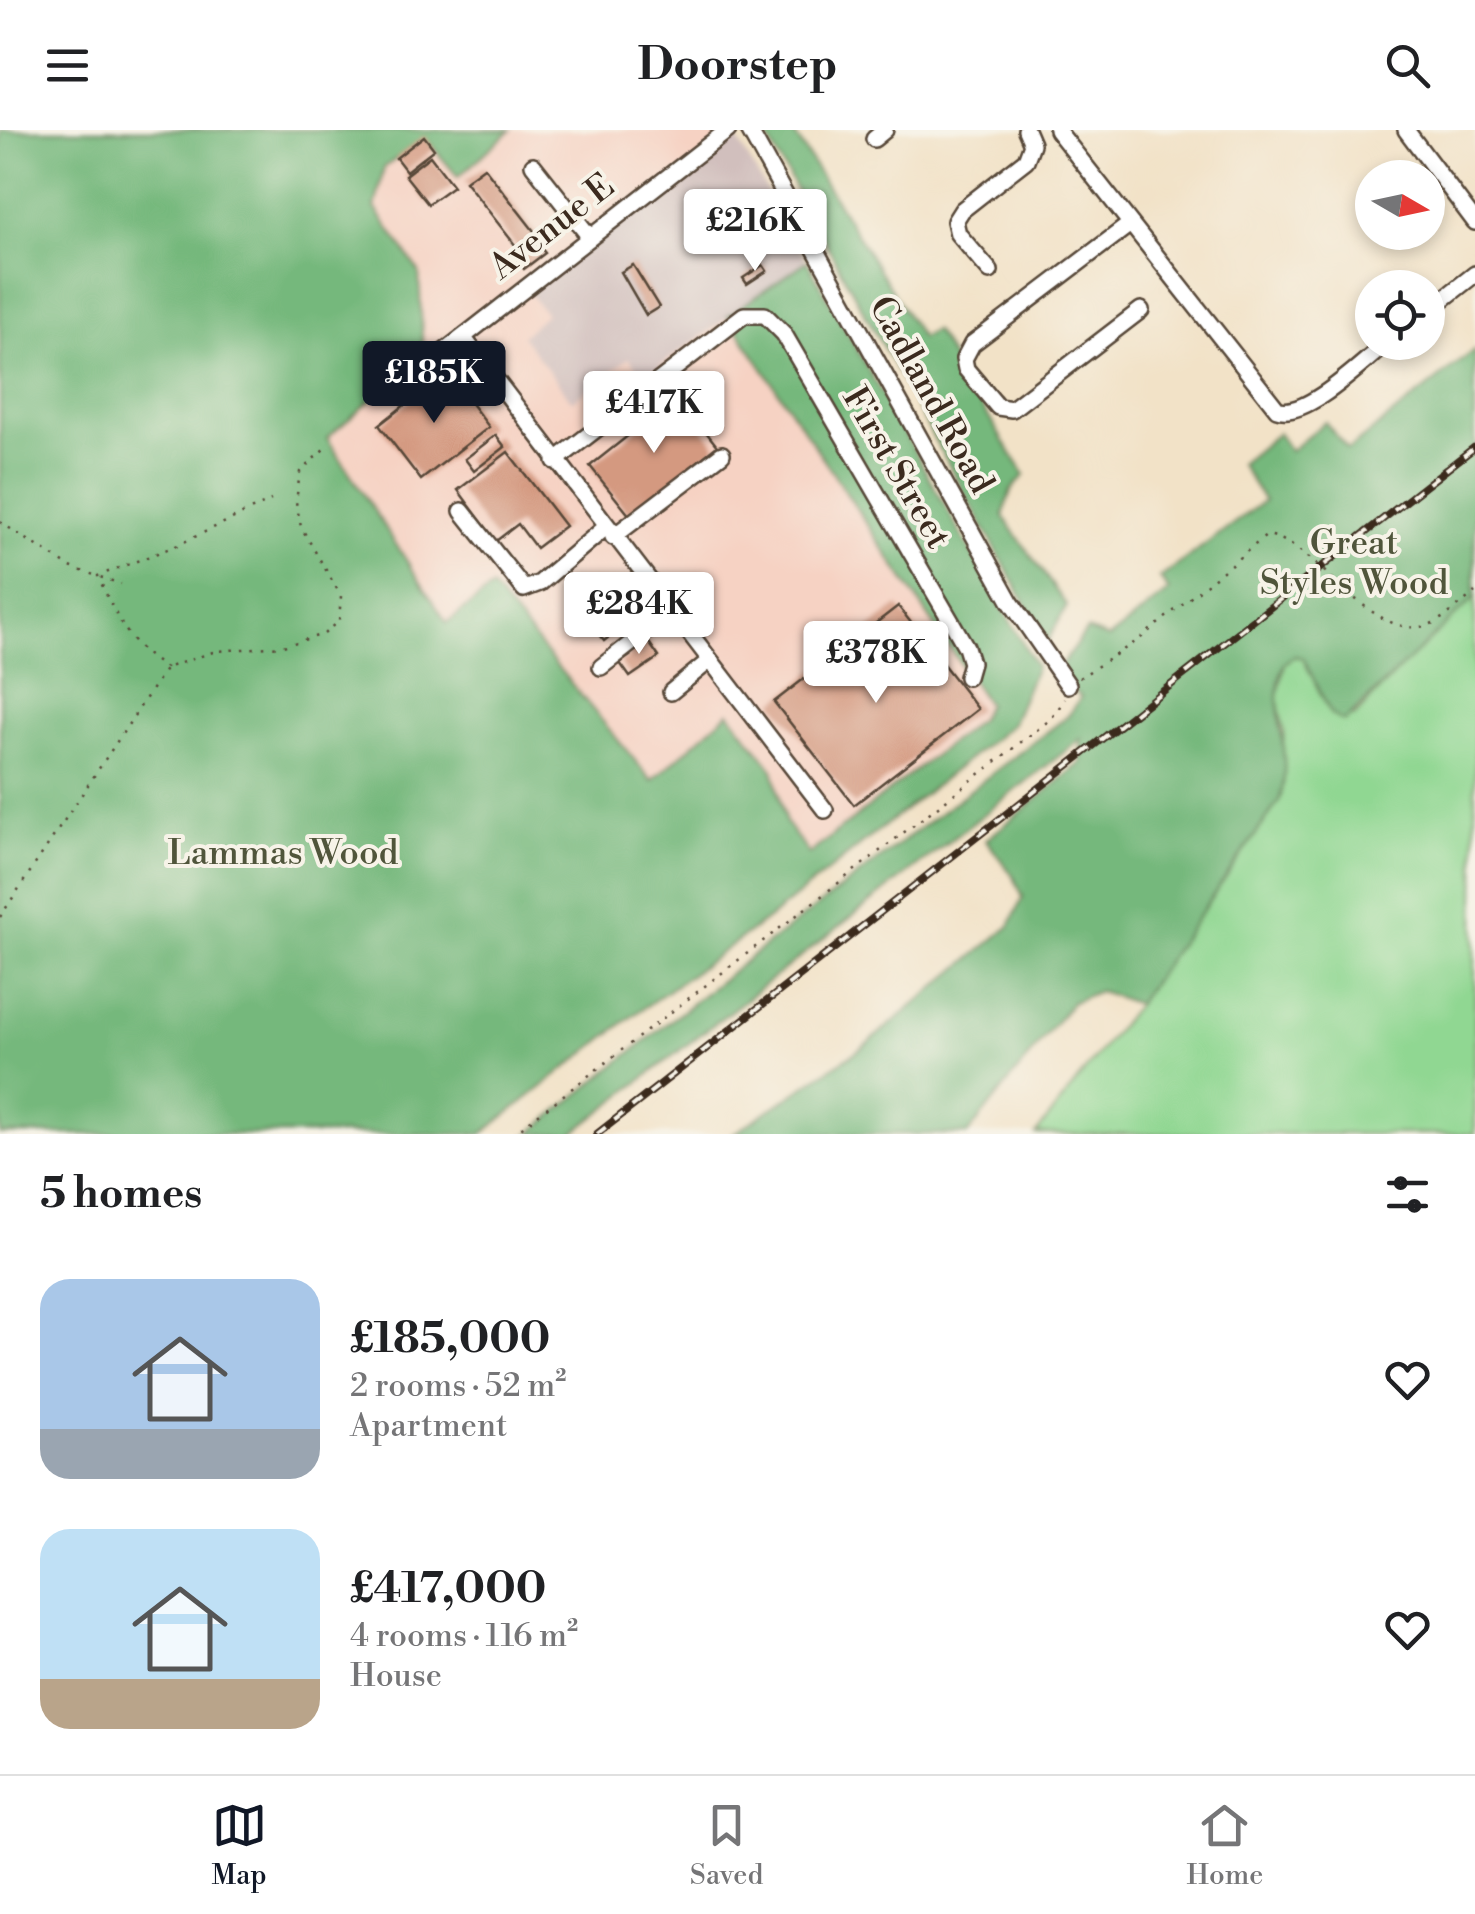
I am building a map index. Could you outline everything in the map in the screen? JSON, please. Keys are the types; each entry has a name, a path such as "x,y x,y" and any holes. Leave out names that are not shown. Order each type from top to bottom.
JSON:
{"street":[{"name":"Avenue E","path":"440,355 728,130"},
{"name":"Cadland Road","path":"749,130 1010,600 1068,684"},
{"path":"990,271 958,234 956,221 962,210 1026,160 1032,144 1026,130"},
{"path":"1406,130 1475,222"},
{"path":"1065,133 1130,224 1282,411 1305,407 1365,360"},
{"path":"534,165 589,236"},
{"path":"1130,224 972,344 966,354 966,369 995,404 1012,409 1141,310"},
{"path":"1445,298 1475,274"},
{"name":"First Street","path":"556,460 744,315 765,315 784,334 966,647 971,664 968,677"},
{"path":"463,337 824,810"},
{"path":"462,512 524,589 540,583 722,454"},
{"path":"601,667 671,612"},
{"path":"671,692 709,661"}],"path":[{"path":"0,918 166,668 216,650 296,642 324,634 339,620 341,596 301,527 296,502 300,472 329,444"},
{"path":"98,576 178,545 271,500"},
{"path":"0,522 46,554 122,584"},
{"path":"514,1134 1051,719 1064,704 1068,684 1137,641 1267,535 1294,542 1350,598 1400,622 1430,624 1475,592"},
{"path":"98,576 120,624 145,656 166,668"}],"shaded area":[{"path":"511,130 732,130 807,261 760,293 1011,725 834,861 768,919 492,589 448,624 327,438 423,354 419,272 375,208 384,168 424,136 458,177"},
{"path":"735,135 807,261 649,374 642,374 629,358 572,401 522,336 546,314 528,292"}],"green space":[{"name":"Lammas Wood","path":"0,130 511,130 458,177 424,137 384,168 375,208 419,272 423,355 327,438 447,623 492,588 652,781 729,712 773,769 786,823 809,854 979,720 987,704 728,316 807,261 1036,667 1011,725 768,919 631,1017 482,1134 0,1134"},
{"path":"763,130 792,130 921,338 934,330 1025,475 1011,490 1003,516 1067,606 1047,642"},
{"name":"Great Styles Wood","path":"1475,350 1475,597 1344,722 1331,714 1303,658 1295,656 1285,663 1278,696 1284,766 1279,801 1137,1004 1099,991 1072,1002 968,1134 733,1134 863,1047 1010,926 1023,897 1014,877 986,840 1081,763 1081,739 572,1134 529,1134 749,958 1068,716 1081,697 1054,675 1087,630 1109,638 1169,591 1160,578 1264,501 1240,464 1278,433 1290,451 1325,422 1348,450"},
{"path":"1475,597 1475,1134 1036,1134 1137,1004 1279,801 1284,731 1277,699 1285,663 1295,656 1303,658 1331,714 1354,717 1447,619"}],"building":[{"path":"424,136 434,149 406,171 396,158"},
{"path":"430,156 453,186 428,204 405,175"},
{"path":"484,167 541,240 537,243 545,253 524,269 517,260 523,255 465,181"},
{"path":"743,222 757,243 750,248 736,227"},
{"path":"633,265 659,307 646,315 621,272"},
{"path":"763,265 767,271 747,284 743,278"},
{"path":"447,372 489,427 421,480 379,425"},
{"path":"678,396 717,446 630,516 590,466"},
{"path":"496,435 505,447 474,471 465,459"},
{"path":"508,452 565,526 536,548 518,524 496,541 458,490"},
{"path":"898,606 978,709 854,805 774,702"},
{"path":"599,615 614,633 604,641 589,623"},
{"path":"645,637 659,657 630,677 620,663 630,656 626,651"}],"railway":[{"path":"597,1134 1475,447"}]}
